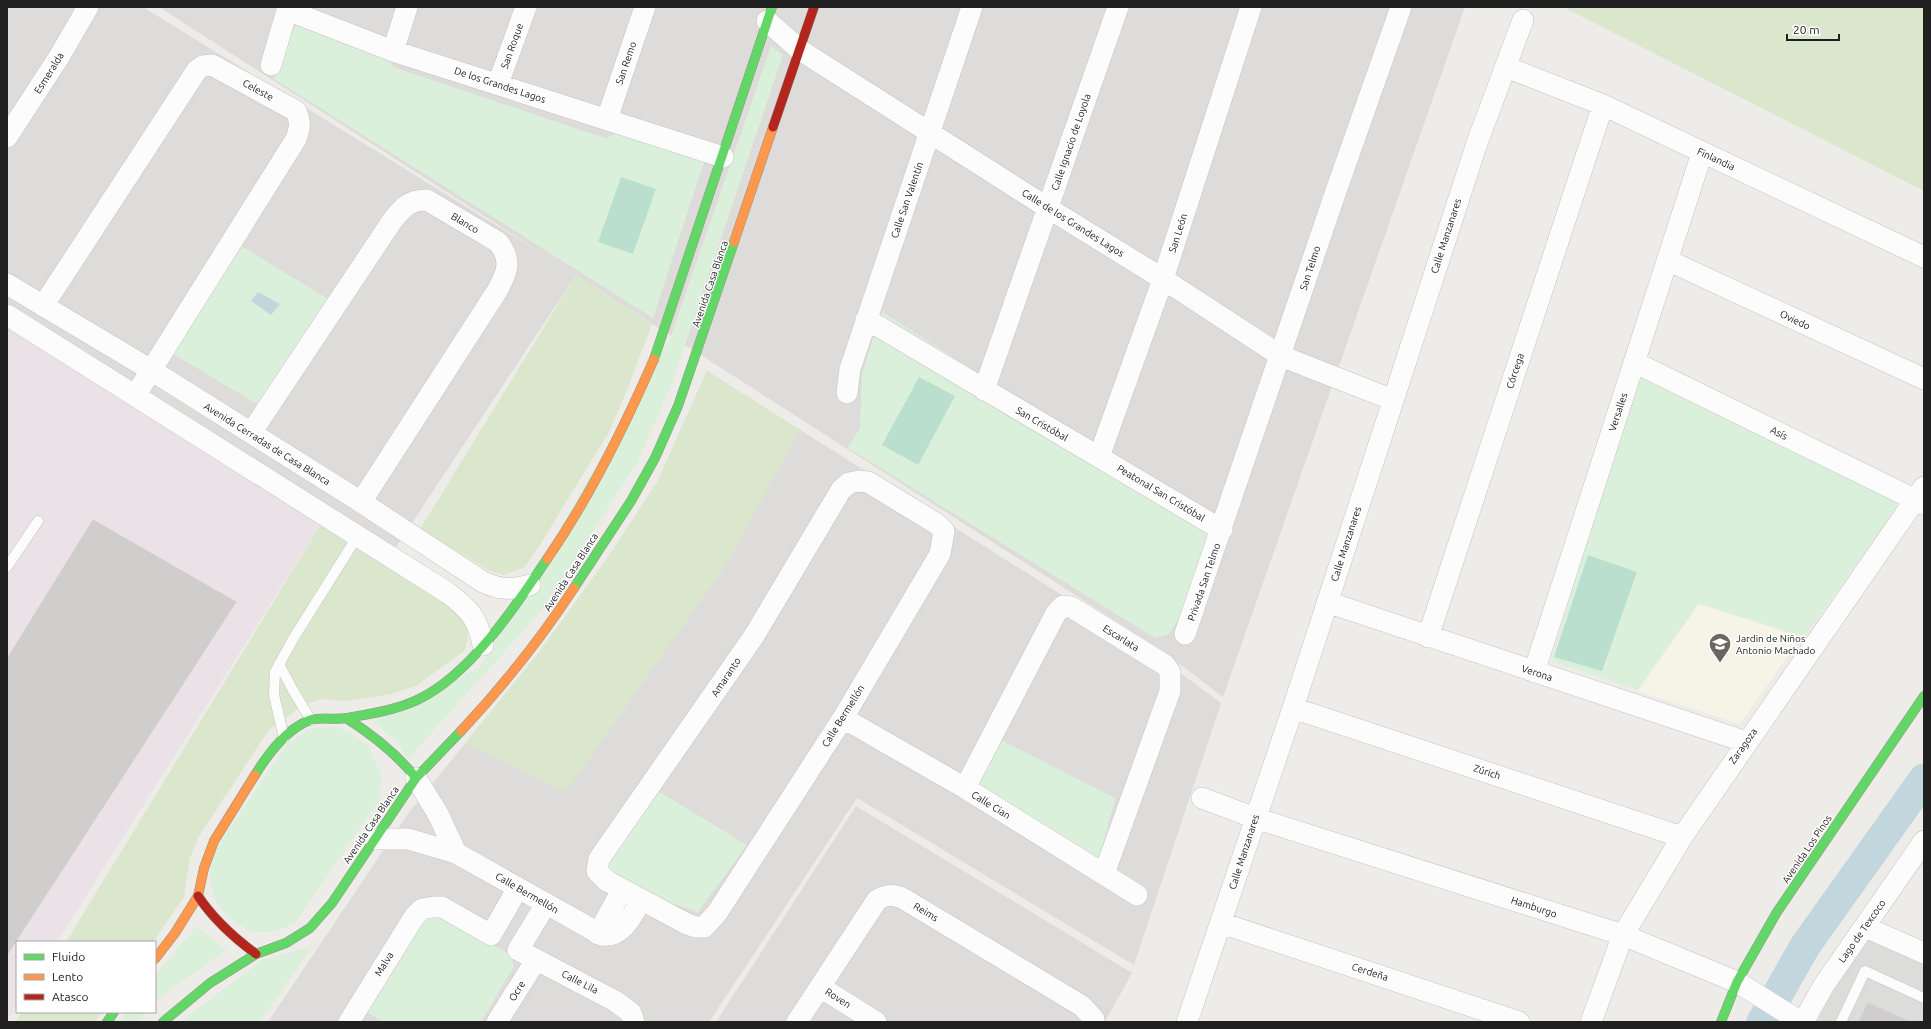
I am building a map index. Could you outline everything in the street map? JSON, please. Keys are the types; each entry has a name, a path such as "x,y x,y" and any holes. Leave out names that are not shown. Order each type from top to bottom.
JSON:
{"street":[{"name":"Esmeralda","path":"7,137 60,57 88,7"},
{"path":"393,51 407,7"},
{"name":"San Roque","path":"498,84 526,7"},
{"name":"San Remo","path":"607,119 645,7"},
{"name":"Avenida Casa Blanca","path":"163,1022 210,983 256,954 286,943 310,928 332,903 416,778 493,697 543,635 631,501 656,458 696,359 814,7"},
{"name":"Calle San Valentín","path":"847,393 850,369 866,319 972,7"},
{"name":"Calle Ignacio de Loyola","path":"984,390 1118,7"},
{"name":"San León","path":"1100,457 1163,279 1251,7"},
{"name":"San Telmo","path":"1222,530 1336,191 1401,7"},
{"path":"271,65 287,9"},
{"name":"De los Grandes Lagos","path":"287,9 393,51 724,157"},
{"path":"156,958 175,933 198,896 204,868 214,841 267,756 284,738 295,729 311,720 346,718 388,709 417,700 446,682 470,662 530,585 559,542 623,427 654,359 724,157 769,14"},
{"name":"Calle de los Grandes Lagos","path":"769,14 800,50 1048,208 1163,279 1281,356 1393,400"},
{"name":"Calle Manzanares","path":"1187,1022 1328,602 1477,143 1523,20"},
{"name":"Celeste","path":"43,306 54,286 191,79 203,66 212,65 217,67 296,112 300,120 300,128 296,139 155,363"},
{"name":"Finlandia","path":"1506,67 1603,105 1924,257"},
{"name":"Córcega","path":"1428,637 1603,105"},
{"name":"Versalles","path":"1534,672 1702,153"},
{"name":"Blanco","path":"257,425 392,221 408,203 416,200 427,200 498,242 504,251 508,264 499,286 367,494"},
{"name":"Oviedo","path":"1667,260 1924,380"},
{"name":"Avenida Cerradas de Casa Blanca","path":"7,284 43,306 155,363 207,407 257,425 367,494 409,534 464,568 482,582 495,588 517,589 530,585"},
{"path":"7,315 448,593 466,607 476,620 483,645"},
{"path":"866,319 984,390"},
{"name":"Asís","path":"1634,362 1921,497"},
{"path":"135,396 155,363"},
{"name":"San Cristóbal","path":"984,390 1100,457"},
{"path":"192,432 207,407"},
{"name":"Peatonal San Cristóbal","path":"1100,457 1222,530"},
{"name":"Calle Bermellón","path":"597,866 597,871 601,876 622,890 696,927 704,927 718,913 843,718 940,554 944,531 937,524 868,482 859,481 849,484"},
{"name":"Amaranto","path":"597,866 602,853 754,636 841,490 849,484"},
{"name":"Zaragoza","path":"1591,1022 1623,935 1682,837 1746,742 1921,497"},
{"name":"Privada San Telmo","path":"1185,634 1222,530"},
{"path":"394,559 409,534"},
{"path":"448,593 464,568"},
{"name":"Verona","path":"1328,602 1428,637 1746,742"},
{"name":"Escarlata","path":"965,788 1056,613 1063,606 1071,606 1165,665 1170,672 1170,691 1104,874"},
{"name":"Avenida Los Pinos","path":"1721,1022 1737,982 1777,912 1924,696"},
{"name":"Zúrich","path":"1293,708 1682,837"},
{"path":"346,718 387,746 406,764 438,814 456,853"},
{"name":"Calle Cian","path":"843,718 965,788 1137,895"},
{"name":"Hamburgo","path":"1202,798 1255,818 1623,935 1737,982 1755,995 1797,1019"},
{"name":"Calle Bermellón","path":"375,839 408,839 456,853 598,934"},
{"name":"Lago de Texcoco","path":"1797,1019 1824,985 1924,841"},
{"name":"Malva","path":"349,1022 408,926 422,909 434,906 442,907 491,935 518,888"},
{"path":"622,890 598,934 607,936 617,932 628,921 641,900"},
{"name":"Reims","path":"797,1022 877,900 885,895 894,895 1082,1006 1094,1021"},
{"path":"198,896 210,916 235,939 256,954"},
{"name":"Calle Lila","path":"546,904 518,950 615,1001 631,1012 634,1022"},
{"name":"Cerdeña","path":"1220,923 1519,1022"},
{"path":"1865,927 1924,953"},
{"name":"Ocre","path":"497,1022 536,960"},
{"name":"Roven","path":"820,987 876,1022"},
{"path":"107,1022 113,1013"}],"lane":[{"path":"7,567 38,520"},
{"path":"284,738 274,695 273,682 280,664 293,639 357,537"},
{"path":"280,664 294,692 311,720"},
{"path":"1841,1022 1865,971 1924,998"}],"shaded area":[{"path":"7,7 143,7 546,256 159,7 1465,7 1223,697 1164,652 576,275 390,556 11,330 7,334"},
{"path":"10,329 321,524 58,941 16,941 16,1008 7,1021 7,335"},
{"path":"707,371 1152,652 1221,703 1134,965 857,798 709,1022 268,1022 407,815 554,634 653,492"},
{"name":"Jardin de Niños Antonio Machado","path":"1699,604 1801,637 1740,724 1638,691"},
{"path":"856,806 1132,973 1105,1022 716,1022"},
{"path":"1865,938 1924,965 1924,1022 1817,1022 1830,994"}],"green space":[{"path":"1563,7 1924,7 1924,191"},
{"path":"297,21 387,54 393,67 589,133 607,138 625,129 705,159 653,318 274,79"},
{"path":"771,46 783,55 673,381 637,463 542,610 408,759 398,743 374,722 480,667 671,336"},
{"path":"621,177 656,189 633,254 598,242"},
{"path":"241,246 330,300 259,405 170,352"},
{"path":"576,275 652,324 609,432 525,567 504,575 490,571 420,529"},
{"path":"882,312 972,369 982,396 1206,511 1212,540 1197,588 1169,634 1155,638 848,448 860,428 862,373"},
{"path":"707,371 800,430 726,565 566,792 465,743 535,658 610,554 657,482"},
{"path":"919,377 955,396 918,465 882,445"},
{"path":"1644,380 1895,499 1897,508 1804,637 1699,603 1637,690 1551,661 1637,381"},
{"path":"321,524 454,609 467,620 468,637 465,650 416,686 391,694 347,701 322,699 303,705 268,731 198,838 190,858 184,897 154,941 67,941"},
{"path":"1588,555 1637,572 1602,671 1554,657"},
{"path":"336,727 352,733 369,747 382,777 379,801 294,924 272,932 251,932 231,919 217,903 210,883 211,856 287,744 311,728"},
{"path":"997,738 1115,798 1098,864 971,786"},
{"path":"651,787 747,845 698,912 645,894 607,875 602,858"},
{"path":"438,914 511,955 514,966 481,1022 383,1022 367,1012 418,922"},
{"path":"197,926 226,950 156,1000 156,974"},
{"path":"312,946 260,1022 180,1022 263,960"},
{"path":"21,1013 101,1013 95,1022 15,1022"},
{"path":"126,1013 145,1013 139,1022 120,1022"}],"water":[{"path":"258,292 280,304 271,315 251,301"}],"building":[{"path":"93,520 236,602 7,955 7,659"},
{"path":"1868,1003 1910,1022 1859,1022"}],"waterway":[{"path":"1762,1022 1805,946 1924,779"}],"traffic: fast":[{"path":"654,359 772,7"},
{"path":"574,588 631,501 655,458 678,406 734,242"},
{"path":"255,775 278,743 293,729 301,724 314,719 347,718 391,709 417,700 436,689 455,674 490,638 506,618 547,559"},
{"path":"1721,1022 1737,982 1777,912 1924,696"},
{"path":"346,718 384,745 416,778"},
{"path":"163,1022 210,983 256,954 286,943 310,928 332,903 416,778 461,731"},
{"path":"107,1022 113,1013"}],"traffic: slow":[{"path":"734,242 773,127"},
{"path":"547,559 592,487 631,411 654,359"},
{"path":"461,731 521,662 574,588"},
{"path":"156,958 175,933 198,896 204,868 214,841 255,775"}],"traffic: jam":[{"path":"773,127 814,7"},
{"path":"198,896 224,928 256,954"}],"place":[{"name":"Jardin de Niños Antonio Machado","path":"1720,664"}]}
